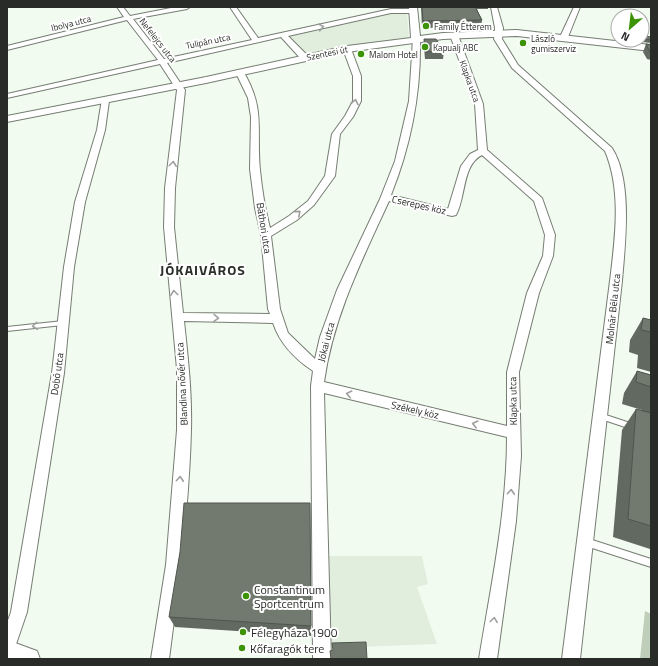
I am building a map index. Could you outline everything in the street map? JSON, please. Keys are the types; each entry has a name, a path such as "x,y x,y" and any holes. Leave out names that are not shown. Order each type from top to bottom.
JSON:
{"street":[{"name":"Nefelejcs utca","path":"120,7 179,85"},
{"name":"Ibolya utca","path":"7,48 128,18 187,7"},
{"path":"233,7 256,41"},
{"name":"Molnár Béla utca","path":"494,7 499,28 497,33 498,39 515,66 609,150 616,166 619,182 620,237 571,659"},
{"path":"564,37 578,7"},
{"path":"413,9 416,40"},
{"name":"Tulipán utca","path":"7,96 387,12 413,9"},
{"name":"Szentesi út","path":"7,119 240,73 347,49 454,35 497,33 564,37 651,48"},
{"path":"283,35 301,56 305,58"},
{"name":"Klapka utca","path":"454,35 479,104 483,151 539,200 550,235 548,256 533,293 512,372 514,456 508,521 488,659"},
{"name":"Jókai utca","path":"322,659 317,386 318,368 331,321 350,272 386,197 398,164 408,129 416,71 416,40"},
{"path":"266,235 293,218 311,203 330,176 336,134 349,117 357,102 357,76 347,49"},
{"name":"Báthori utca","path":"240,73 252,98 255,117 255,169 260,208 266,235 274,309 283,335 305,359 318,368"},
{"name":"Blandina nővér utca","path":"160,659 174,565 184,430 183,369 169,227 170,188 181,90 179,85"},
{"name":"Dobó utca","path":"7,647 19,612 58,373 69,267 80,202 100,130 105,100"},
{"name":"Cserepes köz","path":"386,197 452,213 466,166 473,156 483,151"},
{"path":"177,317 278,319"},
{"name":"Székely köz","path":"317,386 513,433"},
{"path":"7,651 29,659"}],"lane":[{"path":"7,329 63,323"},
{"path":"600,416 644,430"},
{"path":"584,542 651,563"}],"shaded area":[{"path":"407,11 409,39 306,57 285,35 391,12"},
{"path":"326,556 422,556 428,584 417,587 437,644 328,648"},
{"path":"645,611 651,614 651,659 640,659"}],"building":[{"path":"422,7 475,7 482,20 423,21"},
{"path":"424,39 436,39 444,51 425,52"},
{"path":"650,45 651,52 648,48 650,48"},
{"path":"643,318 651,320 651,332 641,330"},
{"path":"637,371 651,375 651,387 636,382"},
{"path":"636,409 651,413 651,526 628,519"},
{"name":"Constantinum Sportcentrum","path":"184,503 310,503 311,626 169,617 180,552"},
{"path":"366,642 367,659 331,659 330,651 333,650 332,643"}],"place":[{"name":"Family Étterem","path":"426,26"},
{"name":"László gumiszerviz","path":"523,43"},
{"name":"Kapualj ABC","path":"425,47"},
{"name":"Malom Hotel","path":"361,54"},
{"name":"Constantinum Sportcentrum","path":"246,596"},
{"name":"Félegyháza 1900","path":"243,632"},
{"name":"Kőfaragók tere","path":"242,648"}],"district":[{"name":"JÓKAIVÁROS","path":"203,269"}]}
